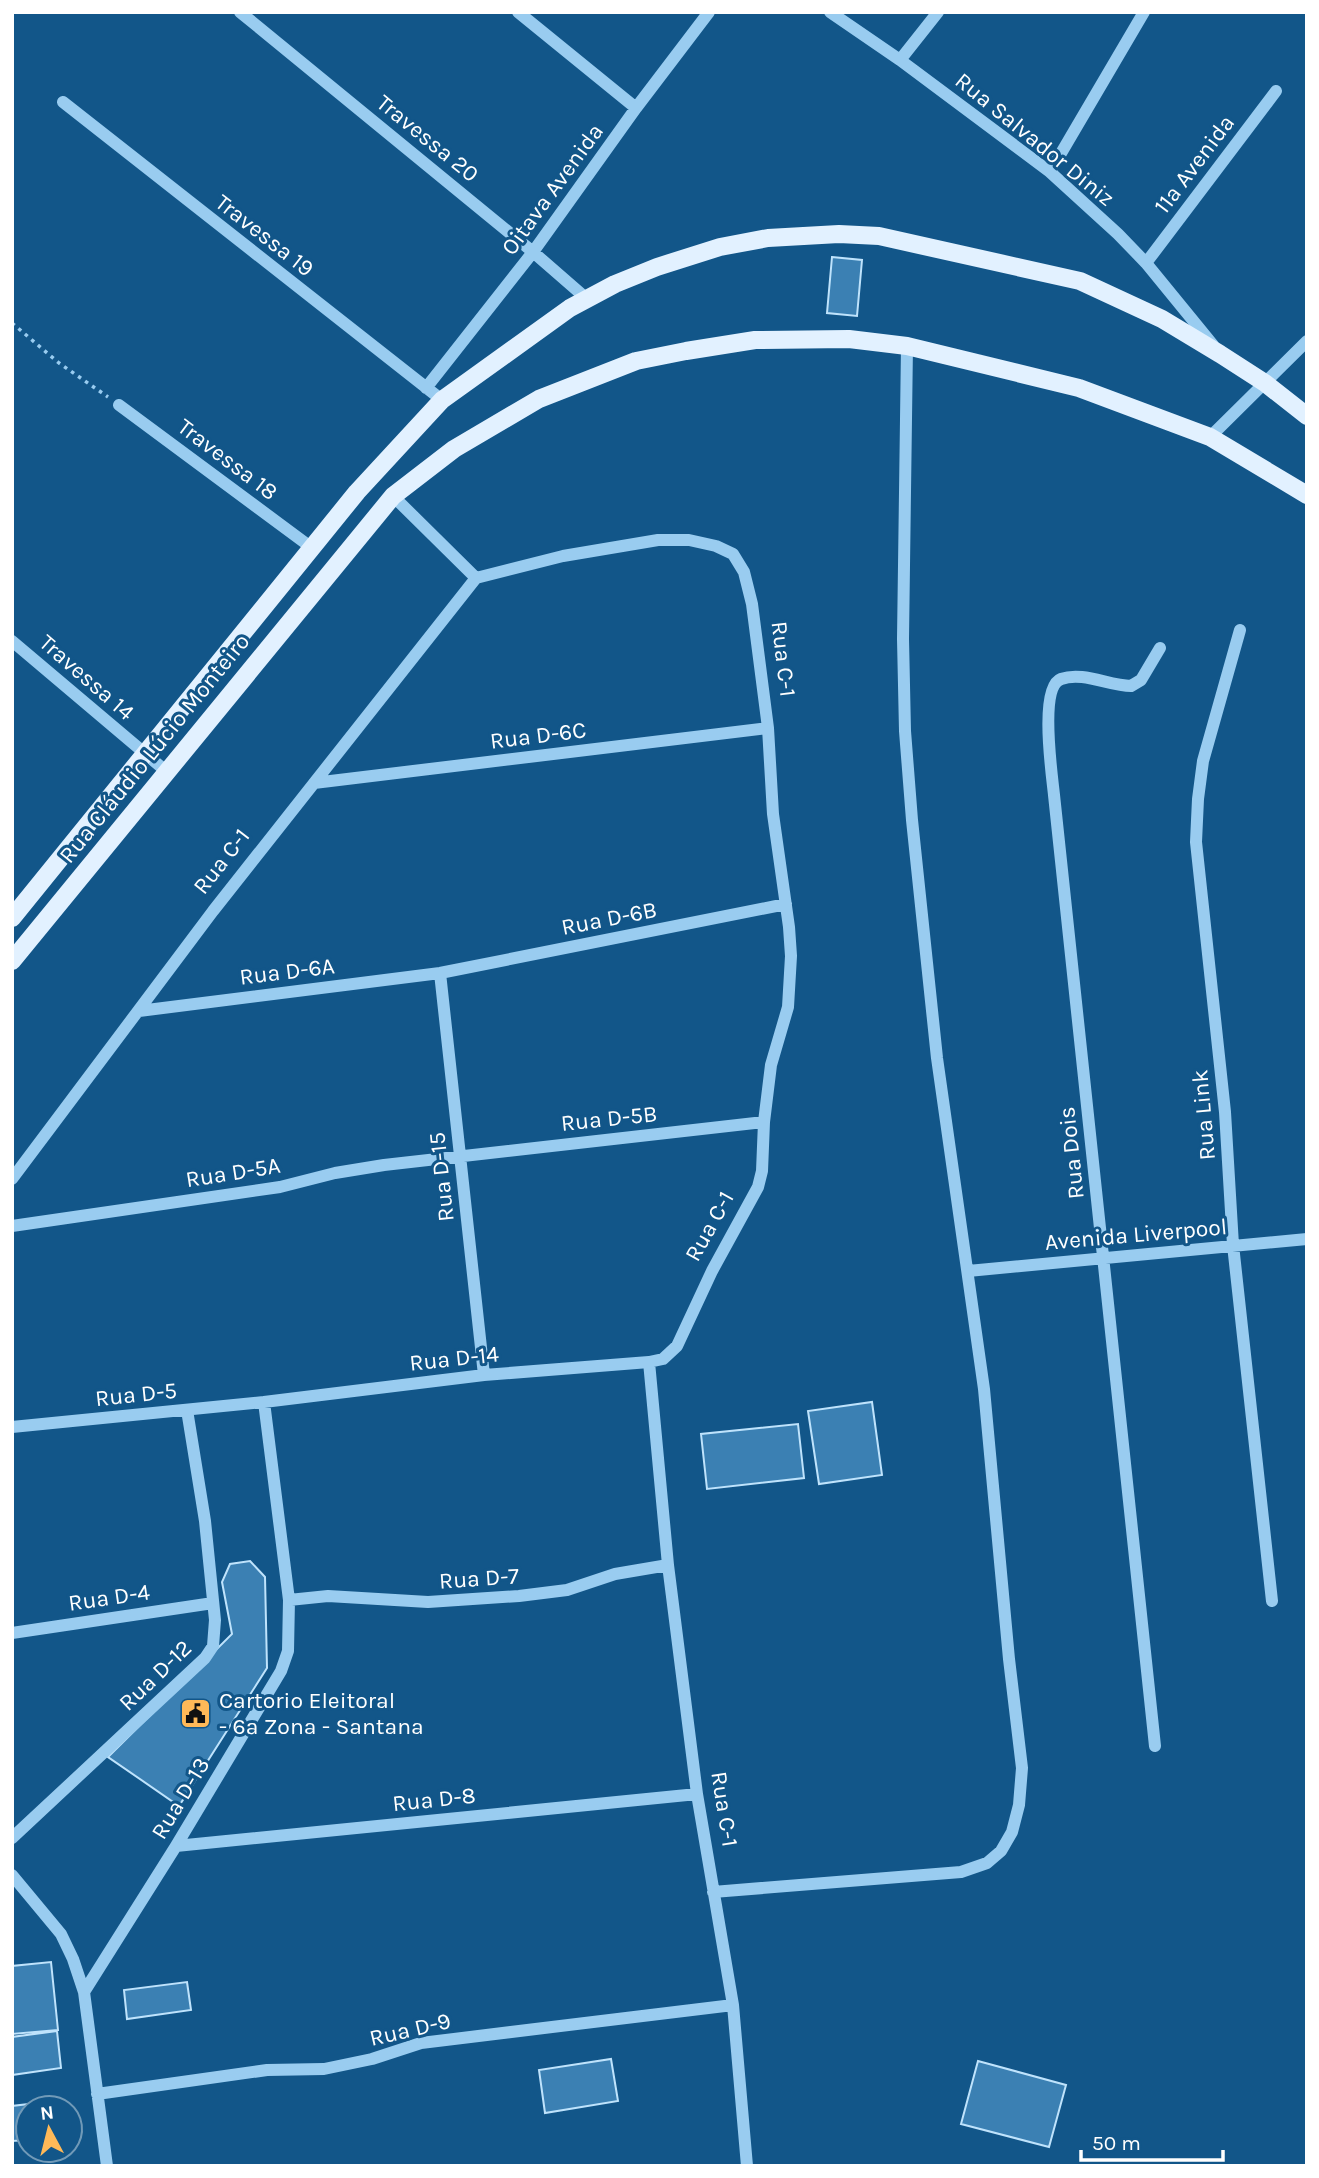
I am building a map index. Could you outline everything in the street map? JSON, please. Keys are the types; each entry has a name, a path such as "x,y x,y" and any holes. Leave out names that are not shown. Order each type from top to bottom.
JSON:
{"main road":[{"name":"Rua Cláudio Lúcio Monteiro","path":"12,918 372,475 442,400 570,308 615,284 657,267 720,247 790,236 839,234 879,236 1080,281 1162,319 1265,383 1307,416"},
{"name":"Rua Cláudio Lúcio Monteiro","path":"12,961 393,496 454,449 539,399 636,361 755,340 849,339 907,346 1079,388 1210,438 1307,495"},
{"path":"372,475 393,496"}],"street":[{"name":"Travessa 20","path":"240,12 587,299"},
{"path":"518,12 636,108"},
{"name":"Oitava Avenida","path":"426,388 533,252 709,12"},
{"name":"Rua Salvador Diniz","path":"830,12 900,60 1050,172 1146,262 1220,354"},
{"path":"900,60 938,12"},
{"path":"1050,172 1144,12"},
{"name":"11ª Avenida","path":"1146,262 1276,91"},
{"name":"Travessa 19","path":"63,102 442,400"},
{"path":"1210,438 1307,341"},
{"path":"713,1892 961,1871 987,1863 1001,1851 1012,1832 1019,1805 1022,1768 1006,1631 984,1389 937,1058 905,732 903,639 907,346"},
{"name":"Travessa 18","path":"119,405 312,548"},
{"path":"393,496 476,578"},
{"name":"Rua C-1","path":"12,1179 213,911 476,578 564,556 658,540 689,540 724,549 739,561 748,587 759,648 774,814 791,943 789,995 786,1017 771,1065 764,1122 762,1171 753,1198 712,1270 674,1351 663,1359 649,1362 668,1564 697,1794 733,2005 747,2166"},
{"name":"Rua Link","path":"1240,630 1203,761 1196,842 1225,1112 1233,1245 1272,1601"},
{"name":"Travessa 14","path":"12,641 167,772"},
{"name":"Rua Dois","path":"1155,1746 1053,783 1049,701 1054,683 1061,679 1079,677 1125,686 1137,684 1160,648"},
{"name":"Rua D-6C","path":"314,783 768,728"},
{"name":"Rua D-6B","path":"440,973 786,904"},
{"name":"Rua D-6A","path":"139,1011 440,973"},
{"name":"Rua D-15","path":"440,973 484,1376"},
{"name":"Rua D-5B","path":"459,1156 764,1122"},
{"name":"Rua D-5A","path":"12,1226 279,1187 346,1171 459,1156"},
{"name":"Avenida Liverpool","path":"968,1271 1307,1239"},
{"name":"Rua D-14","path":"264,1402 484,1376 649,1362"},
{"name":"Rua D-5","path":"12,1427 264,1402"},
{"name":"Rua D-13","path":"84,1992 281,1671 288,1651 289,1600 264,1402"},
{"name":"Rua D-12","path":"12,1838 205,1658 213,1646 213,1602 205,1521 187,1410"},
{"name":"Rua D-7","path":"289,1600 328,1596 428,1602 519,1596 567,1590 615,1574 668,1564"},
{"name":"Rua D-4","path":"12,1633 213,1602"},
{"name":"Rua D-8","path":"176,1846 697,1794"},
{"path":"12,1875 61,1934 84,1992 107,2166"},
{"name":"Rua D-9","path":"97,2094 267,2070 324,2069 372,2059 421,2043 733,2005"}],"path":[{"path":"12,323 60,363 119,405"}],"building":[{"path":"832,257 862,260 857,316 827,313"},
{"path":"872,1402 882,1475 819,1484 808,1411"},
{"path":"798,1424 804,1478 707,1489 701,1434"},
{"name":"Cartorio Eleitoral - 6ª Zona - Santana","path":"250,1561 265,1577 267,1668 179,1806 108,1757 232,1634 222,1582 230,1564"},
{"path":"51,1962 58,2030 12,2034 12,1966"},
{"path":"187,1982 191,2010 127,2019 124,1990"},
{"path":"57,2031 61,2068 12,2075 12,2037"},
{"path":"611,2059 618,2101 545,2113 539,2070"},
{"path":"978,2061 1066,2085 1049,2147 961,2124"},
{"path":"12,2106 14,2106 12,2141"}],"place":[{"name":"Cartorio Eleitoral - 6ª Zona - Santana","path":"196,1713"}]}
